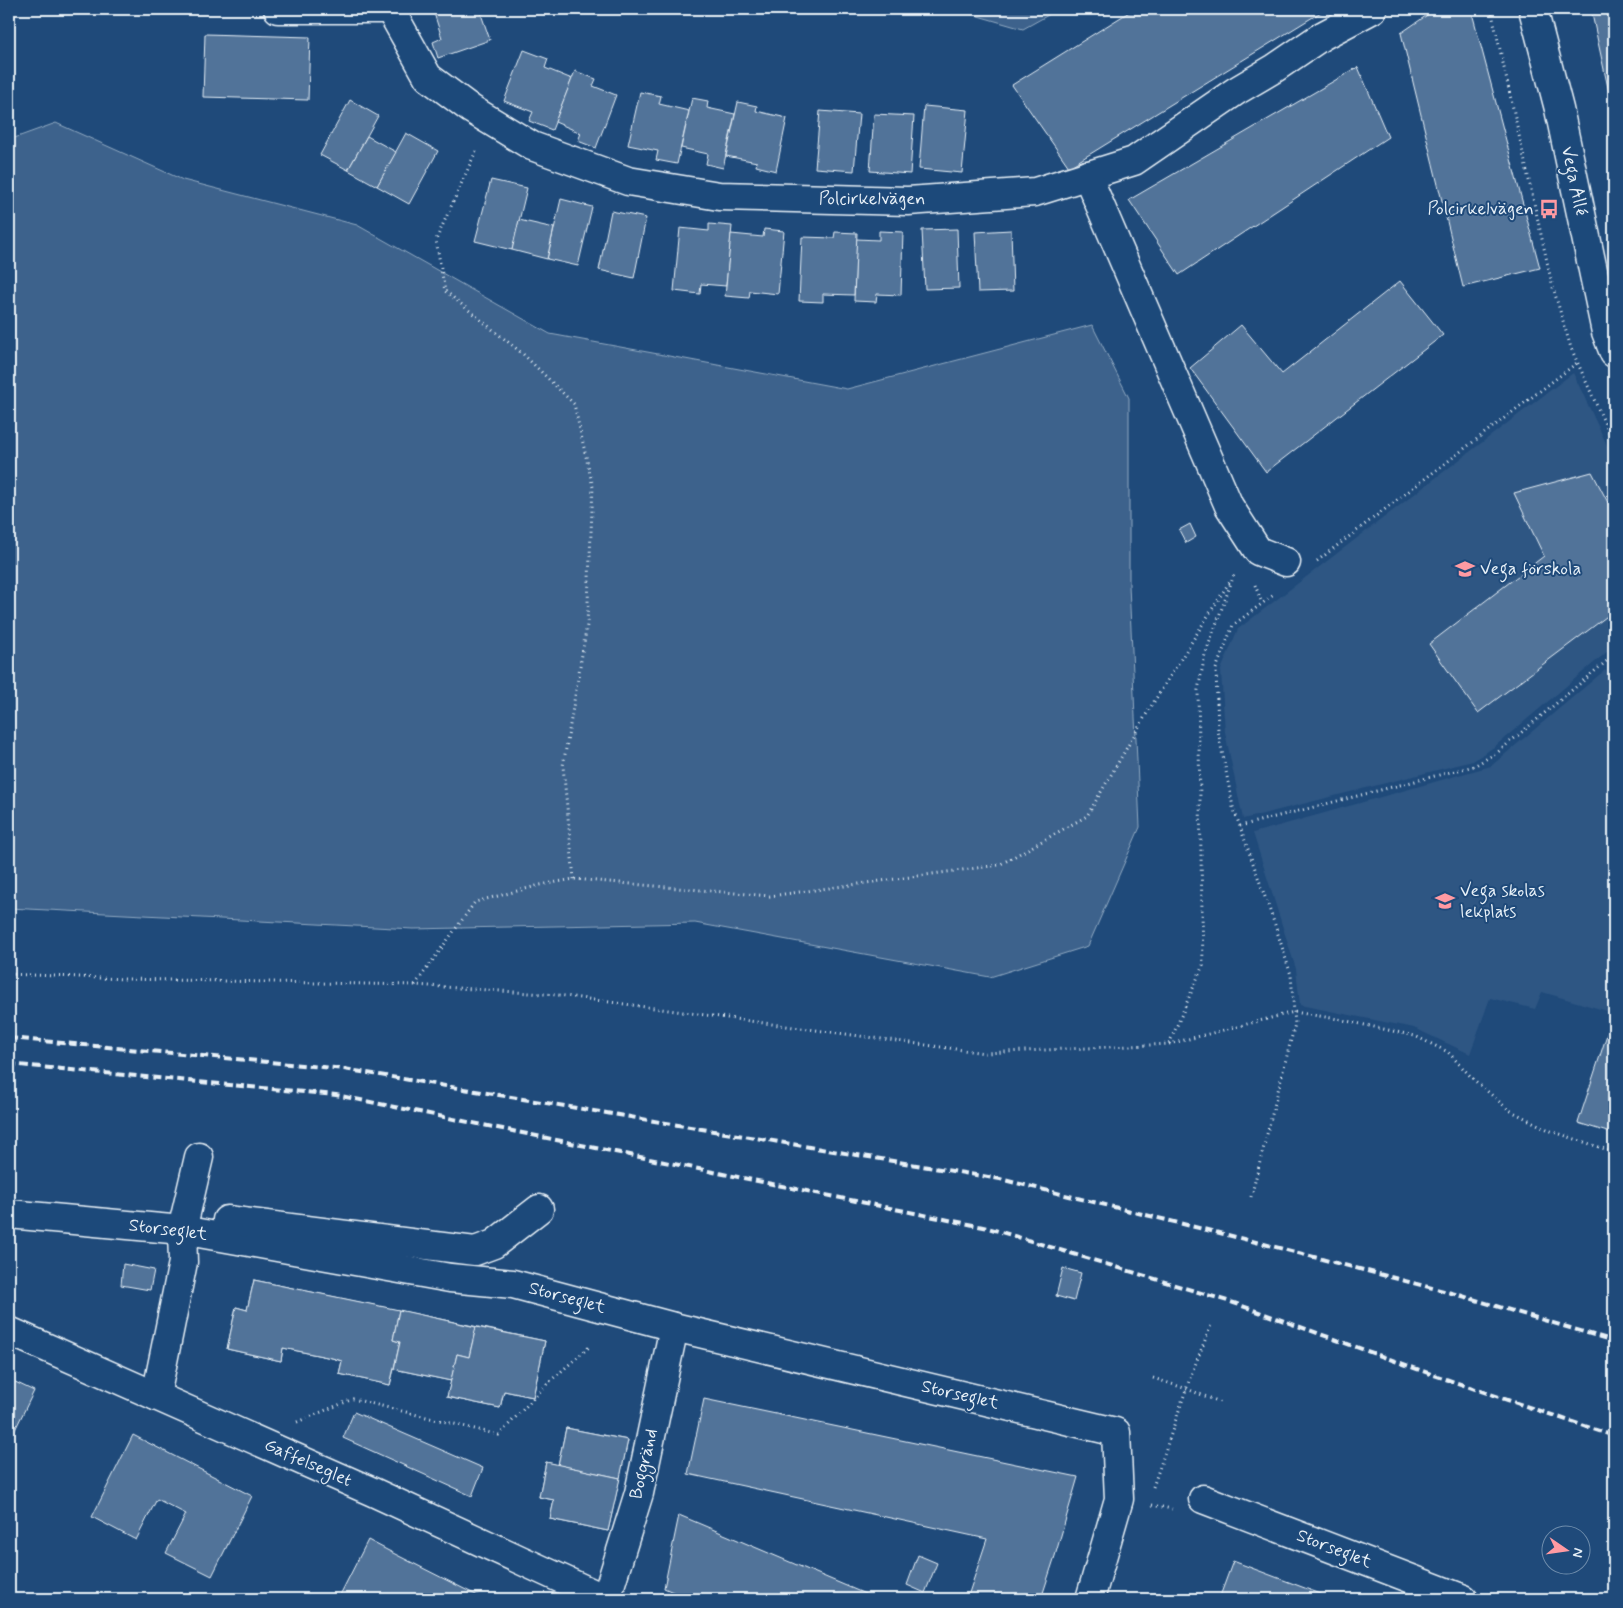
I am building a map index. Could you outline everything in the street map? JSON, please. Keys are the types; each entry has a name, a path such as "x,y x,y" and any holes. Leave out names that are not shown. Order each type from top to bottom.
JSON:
{"street":[{"path":"278,9 390,9"},
{"name":"Polcirkelvägen","path":"390,9 428,77 471,109 532,146 628,181 720,196 908,201 1035,192 1134,161 1236,91 1275,68 1322,36 1373,9"},
{"name":"Vega Allé","path":"1533,9 1559,109 1606,332 1614,353"},
{"path":"1087,175 1229,506 1258,551 1298,564"},
{"path":"156,1396 183,1262 184,1223 199,1157"},
{"path":"184,1223 475,1251 494,1244 539,1209"},
{"name":"Storseglet","path":"9,1214 184,1223 450,1278 513,1284 674,1327 1116,1432 1119,1499 1090,1599"},
{"name":"Boggränd","path":"606,1599 639,1493 674,1327"},
{"name":"Gaffelseglet","path":"9,1331 373,1492 606,1599"},
{"name":"Storseglet","path":"1203,1499 1464,1599"}],"path":[{"path":"1491,9 1552,284 1571,348 1614,444"},
{"path":"490,119 436,240 445,292 523,354 574,404 594,487 587,625 563,766 574,879"},
{"path":"1298,564 1578,362"},
{"path":"1169,1044 1203,965 1198,690 1205,655 1234,574 1246,533"},
{"path":"415,985 475,902 540,885 574,879 770,896 999,865 1087,816 1150,708 1234,574"},
{"path":"1250,1197 1296,1024 1291,975 1233,807 1218,732 1216,669 1233,626 1278,591"},
{"path":"1240,826 1474,766 1498,752 1614,655"},
{"path":"9,974 124,979 415,985 558,995 985,1052 1169,1044 1294,1012 1338,1019 1415,1036 1448,1052 1474,1080 1509,1110 1551,1132 1614,1152"},
{"path":"1163,1458 1212,1323"},
{"path":"292,1424 353,1399 498,1435 548,1383 589,1348"},
{"path":"1153,1378 1220,1402"}],"shaded area":[{"path":"954,9 1059,9 1023,29"},
{"path":"56,123 183,180 357,225 550,334 847,389 1092,325 1129,398 1129,585 1140,827 1088,946 990,977 695,923 413,929 9,908 9,140"},
{"name":"Vega förskola","path":"1573,373 1614,460 1614,646 1494,747 1473,761 1243,819 1225,732 1221,670 1238,629"},
{"name":"Vega skolas lekplats","path":"1605,670 1614,681 1614,1013 1542,992 1535,1009 1490,998 1470,1054 1414,1028 1300,1005 1296,969 1253,833 1491,766"}],"building":[{"path":"489,9 490,11 481,14 490,40 438,58 433,42 442,38 433,10"},
{"path":"1134,9 1326,9 1069,167 1012,85"},
{"path":"1436,9 1471,9 1540,268 1463,287 1401,33"},
{"path":"1591,9 1614,9 1614,115 1598,42"},
{"path":"205,34 310,37 308,100 203,97"},
{"path":"524,50 548,59 545,68 572,79 552,130 529,121 533,112 504,101"},
{"path":"1358,67 1388,137 1179,275 1129,200"},
{"path":"575,71 596,79 593,86 616,95 596,148 578,141 581,133 555,122"},
{"path":"640,92 661,96 659,104 689,111 677,164 656,160 658,151 628,145"},
{"path":"692,98 708,101 707,108 735,114 723,168 706,164 708,154 681,148"},
{"path":"350,100 378,116 348,170 320,155"},
{"path":"738,102 757,106 756,111 787,118 776,171 756,166 757,162 726,156"},
{"path":"924,106 968,110 962,173 919,169"},
{"path":"820,111 859,114 854,171 815,168"},
{"path":"874,114 914,116 910,174 870,171"},
{"path":"406,133 438,151 409,204 377,186"},
{"path":"367,136 396,152 377,186 348,170"},
{"path":"491,180 527,188 512,250 475,241"},
{"path":"561,199 592,207 578,266 547,259"},
{"path":"611,211 646,218 634,278 599,270"},
{"path":"519,220 554,228 547,259 512,250"},
{"path":"709,224 732,226 726,286 701,284 700,294 674,291 680,228 709,231"},
{"path":"764,229 784,231 778,294 750,291 749,298 725,296 731,234 763,237"},
{"path":"957,229 959,288 925,289 922,230"},
{"path":"1011,230 1013,291 978,292 975,232"},
{"path":"879,231 903,232 901,295 877,294 876,302 854,301 856,239 879,240"},
{"path":"835,232 857,233 854,295 823,294 823,302 799,301 802,237 834,238"},
{"path":"1400,281 1443,335 1266,472 1190,368 1241,325 1282,374"},
{"path":"1592,472 1614,514 1614,611 1478,713 1429,644 1544,556 1514,493"},
{"path":"1190,524 1196,537 1186,543 1179,530"},
{"path":"1614,1013 1614,1134 1578,1123"},
{"path":"123,1264 154,1270 150,1290 121,1285"},
{"path":"1063,1268 1081,1273 1074,1301 1056,1296"},
{"path":"254,1280 545,1341 533,1397 504,1391 500,1408 447,1397 451,1381 394,1369 390,1385 339,1374 342,1361 332,1358 283,1348 281,1361 227,1349 236,1307 247,1310"},
{"path":"254,1280 399,1310 393,1340 400,1342 390,1385 339,1374 342,1361 332,1358 283,1348 281,1361 227,1349 236,1307 247,1310"},
{"path":"399,1310 476,1327 469,1357 457,1354 451,1381 394,1369 400,1342 393,1340"},
{"path":"476,1327 545,1341 533,1397 504,1391 500,1408 447,1397 457,1354 469,1357"},
{"path":"9,1379 34,1391 9,1442"},
{"path":"704,1399 1078,1477 1041,1599 967,1599 987,1539 688,1474"},
{"path":"354,1412 483,1468 472,1496 343,1438"},
{"path":"566,1428 628,1440 608,1531 550,1519 554,1500 539,1497 546,1462 558,1465"},
{"path":"566,1428 628,1440 620,1478 558,1465"},
{"path":"133,1435 252,1496 212,1576 166,1553 186,1514 157,1499 136,1540 92,1517"},
{"path":"546,1462 620,1478 608,1531 550,1519 554,1500 539,1497"},
{"path":"679,1515 877,1599 689,1599 664,1588"},
{"path":"368,1540 387,1550 484,1599 338,1599"},
{"path":"918,1555 937,1563 925,1593 907,1585"},
{"path":"1233,1561 1334,1599 1219,1599"}],"railway":[{"path":"9,1038 344,1069 1000,1179 1264,1244 1459,1295 1614,1341"},
{"path":"9,1064 336,1095 988,1228 1234,1303 1431,1374 1614,1436"}],"place":[{"name":"Polcirkelvägen","path":"1549,209"},
{"name":"Vega förskola","path":"1465,569"},
{"name":"Vega skolas lekplats","path":"1445,901"}]}
